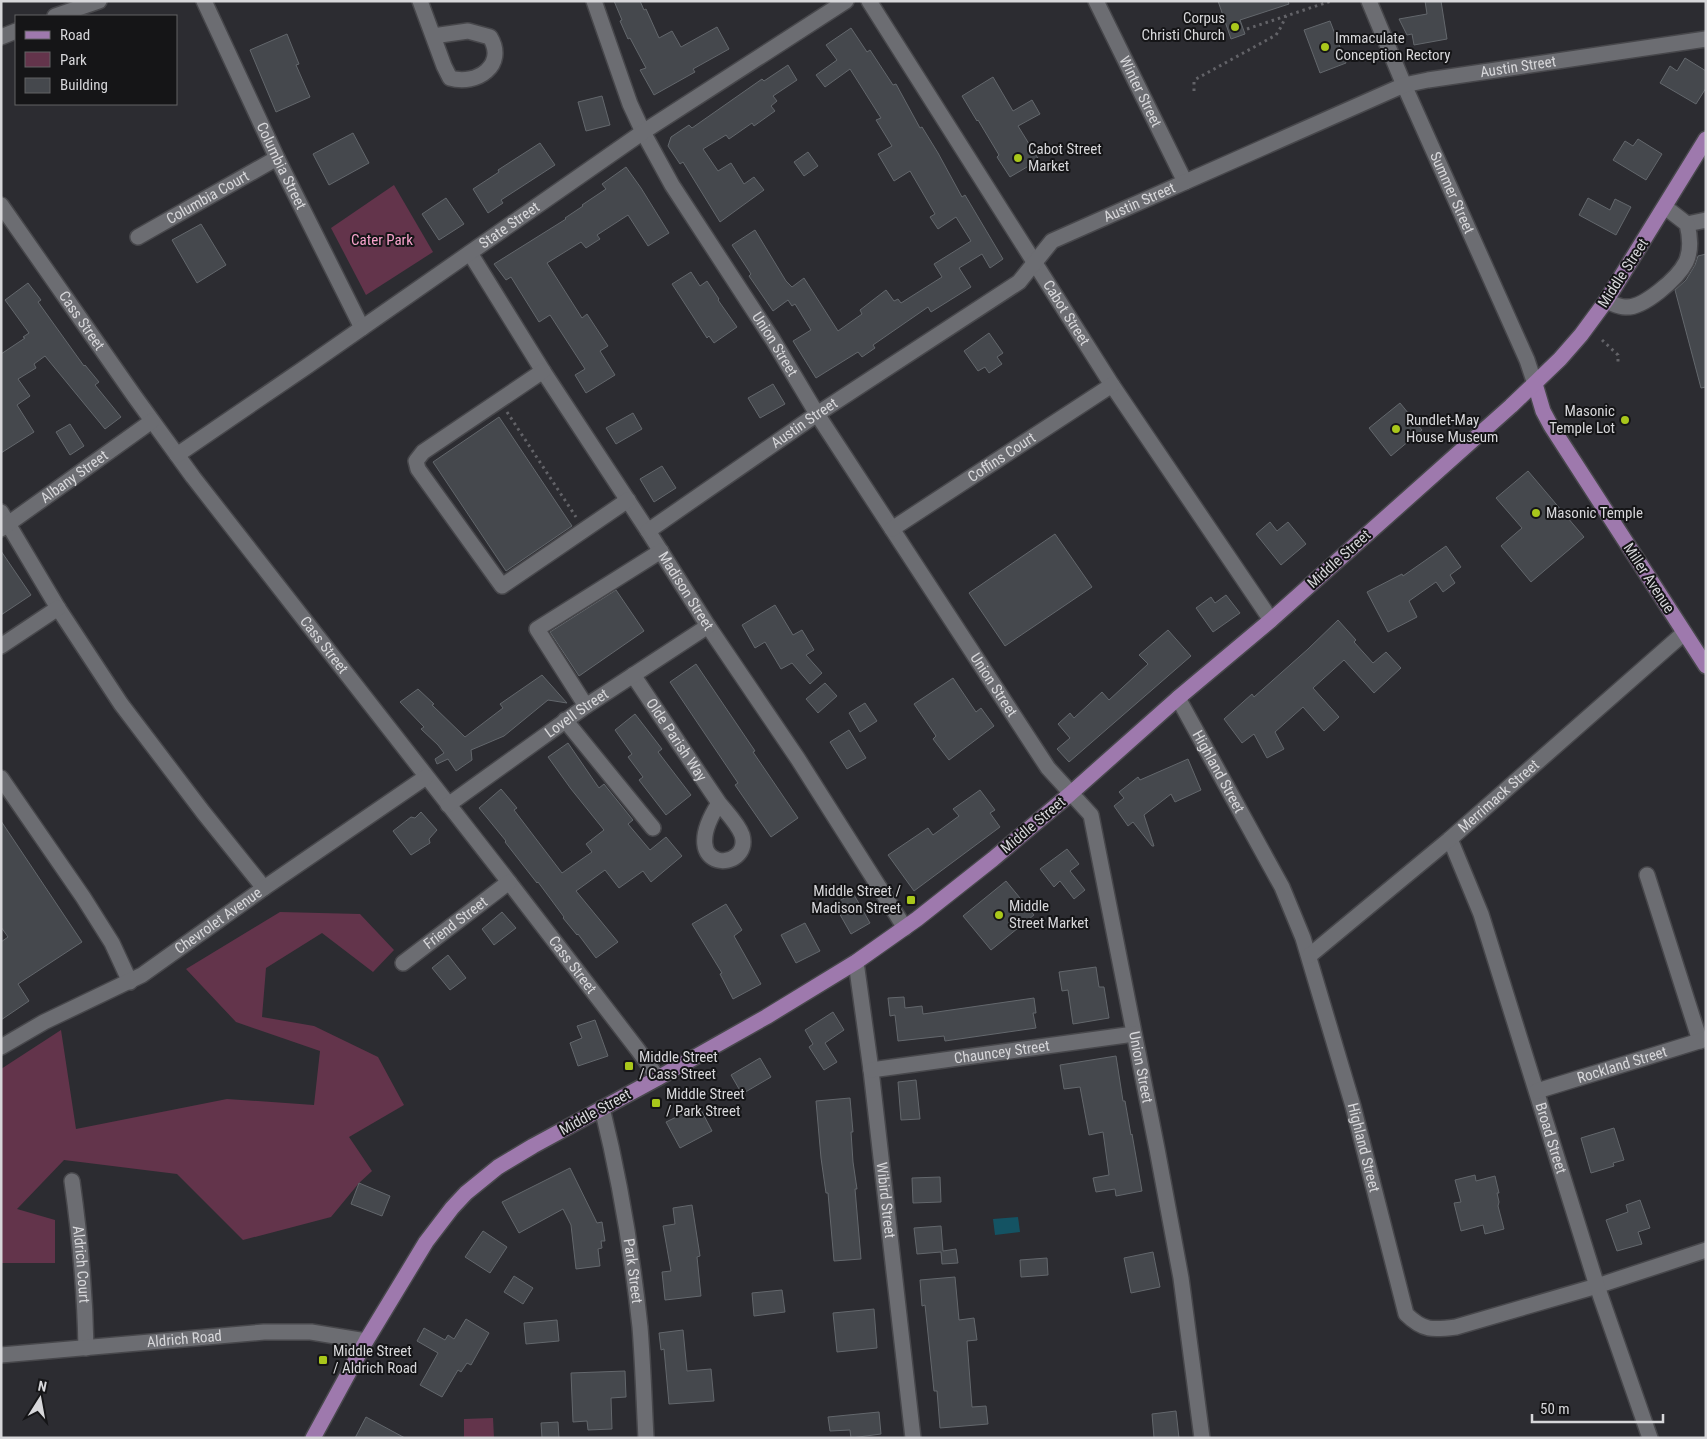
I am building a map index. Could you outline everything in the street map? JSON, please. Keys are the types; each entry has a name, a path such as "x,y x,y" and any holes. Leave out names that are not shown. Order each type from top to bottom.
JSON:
{"main road":[{"name":"Middle Street","path":"313,1438 366,1341 426,1242 466,1193 498,1167 766,1017 856,962 905,928 993,859 1070,794 1178,698 1271,620 1535,384 1566,353 1606,301 1706,139"},
{"name":"Miller Avenue","path":"1535,384 1543,411 1551,426 1706,666"}],"street":[{"path":"57,15 79,4 99,1"},
{"name":"Columbia Street","path":"204,1 278,158 362,328"},
{"path":"420,1 433,36"},
{"name":"Union Street","path":"594,1 630,104 672,185 773,340 817,414 1048,768 1091,815 1181,1278 1202,1438"},
{"name":"State Street","path":"176,455 643,132 846,1"},
{"name":"Cabot Street","path":"869,1 1112,385 1271,620"},
{"name":"Winter Street","path":"1096,1 1185,182"},
{"name":"Summer Street","path":"1369,1 1404,86 1527,360 1535,384"},
{"path":"1,37 15,31"},
{"name":"Austin Street","path":"648,531 817,414 1019,282 1052,241 1404,86 1437,78 1706,39"},
{"name":"Columbia Court","path":"138,236 278,158"},
{"path":"1606,301 1626,308 1648,300 1671,281 1686,262 1690,246 1687,224 1665,207"},
{"name":"Cass Street","path":"3,211 176,455 509,882 658,1078"},
{"path":"1687,224 1706,220"},
{"name":"Madison Street","path":"470,253 543,371 708,626 798,759 905,928"},
{"path":"543,371 423,452 416,461 418,469 502,586 628,500"},
{"name":"Coffins Court","path":"892,529 1112,385"},
{"name":"Albany Street","path":"4,521 152,421"},
{"path":"4,521 121,704 203,812 264,888"},
{"path":"586,706 537,629 661,551"},
{"path":"1,646 58,608"},
{"name":"Lovell Street","path":"448,805 565,720 708,626"},
{"name":"Merrimack Street","path":"1309,956 1450,839 1684,633"},
{"name":"Olde Parish Way","path":"633,675 719,803"},
{"name":"Highland Street","path":"1178,698 1282,888 1309,956 1353,1106 1406,1314 1424,1328 1437,1330 1456,1327 1597,1286 1706,1250"},
{"path":"565,720 653,828"},
{"name":"Chevrolet Avenue","path":"1,1047 44,1022 130,982 153,969 264,888 426,777"},
{"path":"1,778 83,897 112,943 130,982"},
{"name":"Broad Street","path":"1450,839 1481,914 1597,1286 1650,1438"},
{"path":"1647,875 1703,1040"},
{"name":"Friend Street","path":"403,963 509,882"},
{"name":"Wibird Street","path":"856,962 871,1070 913,1438"},
{"name":"Chauncey Street","path":"871,1070 1134,1034"},
{"name":"Rockland Street","path":"1537,1091 1703,1040"},
{"name":"Park Street","path":"602,1108 611,1145 631,1252 640,1329 646,1438"},
{"name":"Aldrich Court","path":"72,1181 85,1291 86,1348"},
{"name":"Aldrich Road","path":"1,1355 264,1332 318,1333 366,1341"}],"path":[{"path":"1247,29 1331,1"},
{"path":"1194,90 1196,78 1276,35 1286,16"},
{"path":"1602,340 1618,355 1618,365"},
{"path":"500,401 584,530"}],"green space":[{"name":"Cater Park","path":"394,185 433,252 366,295 331,228"},
{"path":"280,912 360,914 394,950 373,972 322,933 266,968 262,1017 314,1026 378,1057 404,1105 349,1137 372,1171 359,1183 331,1217 243,1240 177,1174 64,1160 17,1209 55,1220 55,1263 1,1263 1,1069 61,1030 76,1129 227,1099 314,1105 320,1051 236,1022 186,969"},
{"path":"493,1418 494,1438 464,1438 464,1419"}],"water":[{"path":"1018,1217 1020,1232 995,1235 993,1219"}],"building":[{"path":"614,1 640,1 644,10 646,9 659,38 672,31 681,47 717,27 729,49 693,69 695,72 654,95 640,70 646,68 630,38 628,39"},
{"name":"Corpus Christi Church","path":"1218,1 1288,1 1289,4 1240,20 1245,34 1231,39"},
{"path":"1425,1 1441,1 1447,39 1414,45 1412,34 1407,35 1399,19 1427,14"},
{"name":"Immaculate Conception Rectory","path":"1330,21 1346,63 1320,73 1304,30"},
{"path":"851,28 867,52 870,50 893,85 896,84 962,197 965,195 1003,259 990,268 982,254 959,268 971,287 931,312 928,307 873,345 875,348 862,357 858,352 816,378 793,341 811,330 795,304 792,306 788,300 773,311 749,276 751,274 732,245 755,230 786,281 792,287 804,278 838,331 862,314 860,310 886,290 894,301 898,299 901,303 942,277 934,264 971,241 956,217 938,229 930,217 935,214 910,171 894,181 878,154 892,146 876,120 881,118 850,69 825,87 816,75 837,60 826,45"},
{"path":"287,34 299,64 296,65 310,97 276,112 250,50"},
{"path":"1685,58 1706,71 1706,88 1696,104 1660,83 1670,66 1677,71"},
{"path":"788,65 797,80 773,96 777,101 771,106 775,111 754,126 752,123 729,139 726,135 703,149 718,171 731,163 744,184 754,177 764,190 720,222 683,162 680,164 668,146 671,137 689,125 692,128 762,79 764,81"},
{"path":"993,77 1013,111 1032,100 1040,114 1018,126 1039,160 1010,177 997,157 999,155 962,96"},
{"path":"602,96 610,125 586,131 578,102"},
{"path":"353,133 369,163 329,185 313,154"},
{"path":"1638,139 1662,154 1646,180 1613,160 1625,141 1633,146"},
{"path":"540,143 555,165 501,200 503,203 488,213 473,189 499,172 498,170"},
{"path":"808,152 818,166 804,176 794,162"},
{"path":"626,167 669,233 648,246 628,215 597,235 600,239 586,248 581,242 547,263 582,318 587,314 608,346 600,351 615,375 586,393 575,375 585,369 550,315 539,322 511,277 506,280 494,264 566,219 582,205 606,189 602,184"},
{"path":"446,198 464,224 439,240 422,214"},
{"path":"1588,198 1610,210 1615,199 1631,207 1616,235 1579,215"},
{"path":"201,224 226,265 197,283 172,240"},
{"path":"1706,254 1706,387 1701,388 1675,290 1686,280 1698,256"},
{"path":"691,272 700,286 707,281 737,327 714,343 709,336 707,338 672,284"},
{"path":"28,283 41,300 38,302 84,366 99,382 95,385 121,417 105,429 45,356 34,364 36,368 18,379 30,396 17,405 34,432 1,453 1,354 25,338 23,337 29,333 5,300"},
{"path":"989,333 1003,353 997,357 1002,364 989,373 985,367 978,371 964,351"},
{"path":"773,384 785,404 760,418 748,398"},
{"name":"Rundlet-May House Museum","path":"1400,403 1422,430 1391,456 1369,428"},
{"path":"633,413 642,429 616,444 606,428"},
{"path":"499,417 572,526 506,571 433,462"},
{"path":"70,424 84,446 70,455 56,432"},
{"path":"662,466 676,488 654,502 640,479"},
{"name":"Masonic Temple","path":"1528,471 1584,537 1531,582 1501,546 1522,528 1496,498"},
{"path":"1270,522 1277,531 1288,522 1306,544 1281,565 1256,534"},
{"path":"1055,534 1092,587 1005,646 969,593"},
{"path":"1446,546 1461,567 1450,575 1455,583 1443,592 1436,582 1409,601 1417,617 1388,632 1367,592 1402,574 1403,576"},
{"path":"1,551 31,595 1,615"},
{"path":"616,590 644,631 579,676 550,632"},
{"path":"1226,595 1240,613 1213,632 1196,608 1211,597 1215,603"},
{"path":"775,605 793,635 802,630 814,650 806,655 822,673 810,684 792,663 781,669 765,642 755,648 742,625"},
{"path":"1338,620 1373,663 1386,652 1401,668 1374,693 1344,660 1313,688 1339,717 1324,731 1303,707 1275,732 1284,749 1267,758 1254,734 1242,743 1224,719 1252,694 1254,697"},
{"path":"1168,630 1191,656 1069,762 1057,749 1070,738 1058,724 1070,713 1074,718 1102,692 1109,700 1148,664 1139,655"},
{"path":"696,664 798,818 771,837 735,785 738,783 670,682"},
{"path":"542,675 567,703 548,700 504,736 471,750 472,760 456,771 448,759 437,764 435,759 444,753 421,729 424,727 400,702 418,689 465,737 503,708 500,704"},
{"path":"953,678 976,712 981,708 994,726 949,760 933,739 936,736 914,704"},
{"path":"825,683 837,696 818,713 806,699"},
{"path":"865,703 877,721 860,732 849,713"},
{"path":"635,714 662,749 658,752 691,795 666,815 639,780 643,777 628,757 632,754 615,730"},
{"path":"849,730 866,758 847,769 830,742"},
{"path":"568,743 599,788 604,784 633,820 628,824 650,850 666,837 682,856 651,882 643,871 619,888 605,870 576,891 618,942 596,958 479,808 501,789 517,808 514,810 562,873 592,852 586,844 604,830 548,757"},
{"path":"1188,759 1201,790 1175,802 1171,794 1144,815 1154,846 1152,846 1133,822 1128,826 1114,806 1124,798 1119,792 1138,777 1140,780"},
{"path":"980,790 995,810 990,813 1000,827 914,891 888,855 928,828 933,835 959,816 953,809"},
{"path":"421,812 437,830 429,839 430,843 411,855 393,831 411,817 415,818"},
{"path":"1,821 82,942 18,984 29,1001 1,1020 1,942 8,937 1,927"},
{"path":"1067,849 1079,864 1070,871 1085,890 1074,899 1060,881 1054,887 1040,869"},
{"name":"Middle Street Market","path":"1006,881 1034,915 991,950 963,916"},
{"path":"853,893 870,923 851,934 834,904"},
{"path":"726,904 742,930 734,936 761,984 733,999 720,974 722,973 692,924"},
{"path":"502,912 516,928 494,945 482,929"},
{"path":"805,923 820,951 796,963 781,935"},
{"path":"448,955 466,978 450,990 432,968"},
{"path":"1096,967 1099,987 1104,987 1109,1018 1073,1024 1068,990 1062,991 1059,972"},
{"path":"904,997 905,1008 922,1006 923,1014 1034,998 1036,1013 1033,1013 1036,1028 945,1041 944,1036 898,1041 895,1015 890,1016 888,998"},
{"path":"833,1012 844,1030 825,1043 837,1062 824,1070 809,1047 813,1044 805,1030"},
{"path":"595,1020 608,1056 578,1066 570,1043 582,1038 577,1026"},
{"path":"1116,1056 1123,1101 1125,1101 1132,1134 1142,1191 1116,1196 1115,1189 1096,1192 1093,1178 1109,1175 1103,1132 1089,1135 1080,1087 1064,1089 1060,1065"},
{"path":"760,1058 771,1077 742,1094 731,1075"},
{"path":"916,1080 920,1119 901,1120 898,1082"},
{"path":"850,1098 861,1259 834,1261 828,1193 826,1193 821,1158 816,1101"},
{"path":"699,1106 712,1131 680,1148 666,1122"},
{"path":"1614,1128 1624,1160 1613,1163 1614,1166 1591,1173 1581,1138"},
{"path":"570,1168 597,1223 602,1222 605,1241 601,1241 602,1248 598,1249 600,1266 576,1269 571,1225 563,1209 519,1233 502,1202"},
{"path":"1475,1175 1476,1181 1495,1176 1499,1193 1497,1193 1498,1206 1504,1229 1485,1234 1483,1225 1461,1231 1454,1203 1461,1202 1455,1180"},
{"path":"940,1177 941,1202 913,1203 912,1178"},
{"path":"359,1183 390,1196 382,1216 351,1204"},
{"path":"1640,1200 1650,1228 1638,1232 1642,1244 1617,1251 1606,1220 1628,1212 1626,1205"},
{"path":"692,1205 700,1256 697,1257 701,1296 665,1300 662,1272 671,1271 663,1226 675,1224 673,1208"},
{"path":"941,1226 943,1251 956,1249 958,1263 942,1264 941,1252 917,1254 914,1228"},
{"path":"483,1231 507,1247 490,1273 465,1257"},
{"path":"1153,1252 1160,1287 1131,1293 1124,1258"},
{"path":"1047,1258 1048,1275 1021,1277 1020,1260"},
{"path":"514,1276 533,1288 523,1304 504,1292"},
{"path":"955,1277 959,1320 974,1318 977,1340 967,1341 972,1407 986,1406 988,1424 940,1428 937,1391 934,1391 925,1305 922,1306 920,1280"},
{"path":"782,1290 785,1312 754,1316 752,1293"},
{"path":"874,1309 877,1348 837,1352 833,1313"},
{"path":"466,1319 489,1333 471,1365 467,1363 461,1372 458,1370 442,1397 420,1385 438,1353 417,1341 424,1328 445,1340 448,1335 454,1339"},
{"path":"557,1320 559,1341 526,1344 524,1323"},
{"path":"683,1330 687,1371 711,1369 714,1401 669,1404 664,1349 661,1350 659,1333"},
{"path":"625,1371 626,1397 611,1398 612,1429 588,1430 587,1421 573,1422 571,1373"},
{"path":"1176,1411 1179,1438 1154,1438 1152,1414"},
{"path":"879,1412 881,1434 851,1438 850,1430 830,1431 828,1417"},
{"path":"366,1417 405,1438 355,1438"},
{"path":"558,1422 559,1438 542,1438 541,1423"}],"place":[{"name":"Corpus Christi Church","path":"1235,27"},
{"name":"Immaculate Conception Rectory","path":"1325,47"},
{"name":"Cabot Street Market","path":"1018,158"},
{"name":"Masonic Temple Lot","path":"1625,420"},
{"name":"Rundlet-May House Museum","path":"1396,429"},
{"name":"Masonic Temple","path":"1536,513"},
{"name":"Middle Street / Madison Street","path":"911,900"},
{"name":"Middle Street Market","path":"999,915"},
{"name":"Middle Street / Cass Street","path":"629,1066"},
{"name":"Middle Street / Park Street","path":"656,1103"},
{"name":"Middle Street / Aldrich Road","path":"323,1360"}]}
